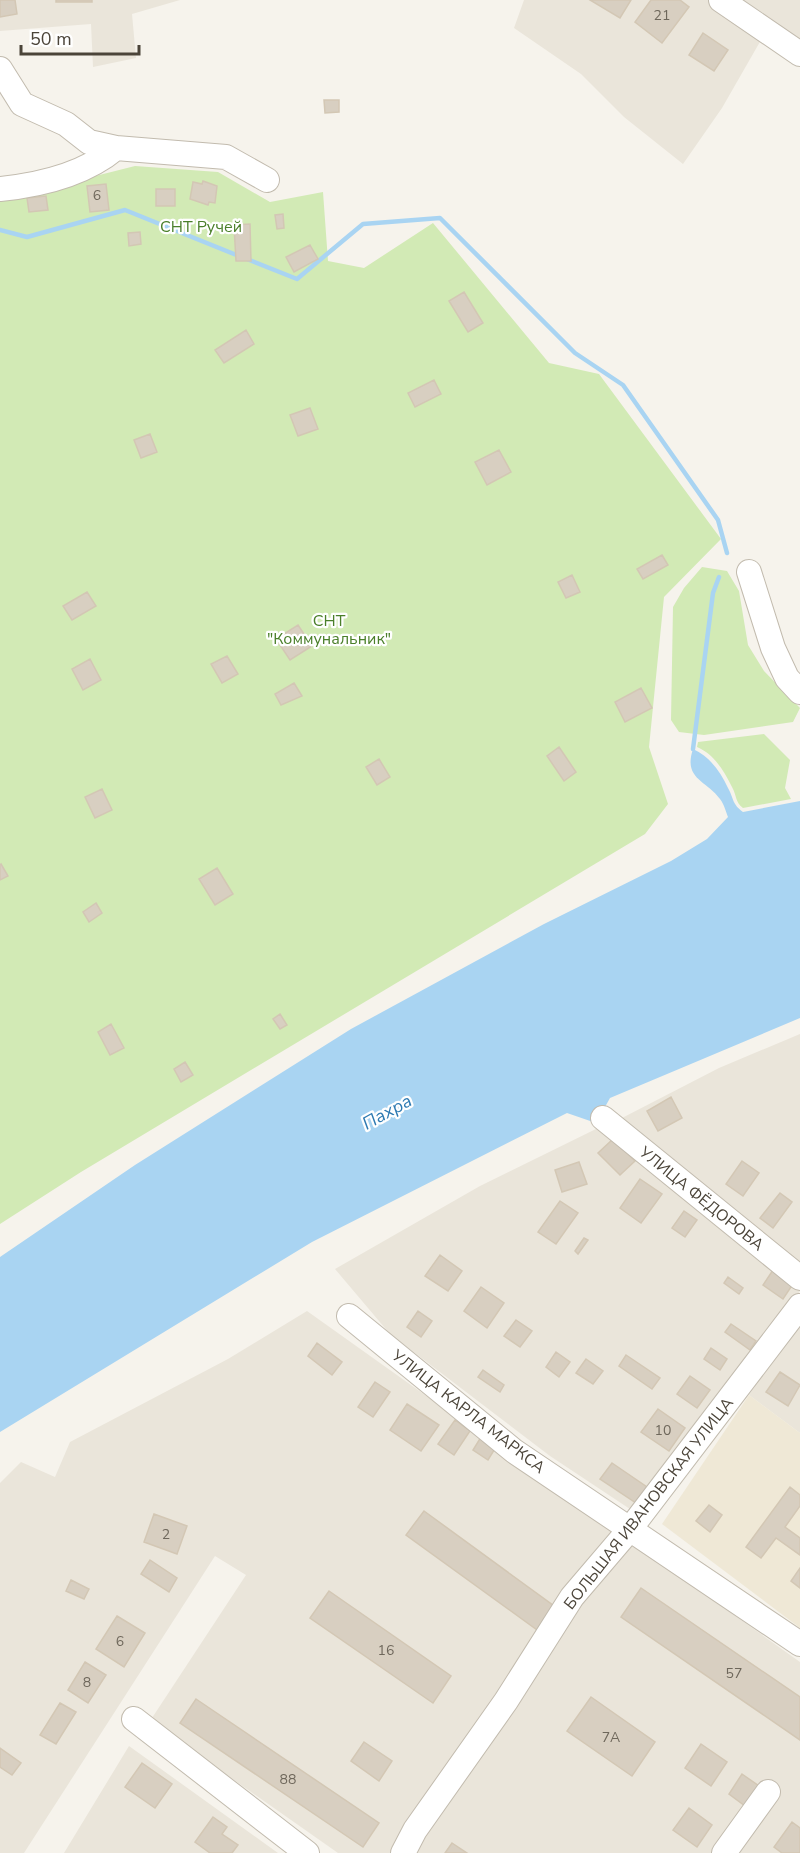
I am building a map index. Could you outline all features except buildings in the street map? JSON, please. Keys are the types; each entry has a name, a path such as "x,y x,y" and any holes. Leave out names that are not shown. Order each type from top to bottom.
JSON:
{"street":[{"path":"721,0 800,54"},
{"path":"0,69 22,104 66,124 88,142 116,148 226,157 267,180"},
{"path":"0,189 30,186 60,177 105,157 116,148"},
{"path":"749,572 773,648 787,678 800,692"},
{"name":"УЛИЦА ФЁДОРОВА","path":"603,1118 800,1278"},
{"name":"БОЛЬШАЯ ИВАНОВСКАЯ УЛИЦА","path":"404,1853 415,1830 506,1701 572,1597 630,1530 800,1306"},
{"name":"УЛИЦА КАРЛА МАРКСА","path":"349,1316 514,1451 800,1644"},
{"path":"134,1719 307,1853"},
{"path":"724,1853 768,1792"}],"shaded area":[{"path":"0,0 180,0 132,14 136,58 93,67 91,24 0,31"},
{"path":"524,0 800,0 800,66 761,40 722,108 683,164 624,117 581,74 514,28"},
{"path":"800,1034 800,1264 622,1118 719,1068"},
{"path":"600,1127 800,1285 800,1291 642,1517 550,1456 390,1334 335,1269 480,1186"},
{"path":"307,1311 800,1662 800,1853 338,1853 150,1721 246,1575 215,1556 24,1853 0,1853 0,1483 21,1462 55,1477 70,1442 228,1359"},
{"path":"800,1322 800,1433 749,1395"},
{"path":"749,1395 800,1433 800,1628 662,1524"},
{"path":"129,1746 278,1853 64,1853"}],"green space":[{"name":"СНТ \"Коммунальник\"","path":"135,166 218,172 270,202 323,192 328,261 364,268 433,223 549,363 599,374 721,539 664,597 649,747 668,804 645,834 81,1172 0,1224 0,195 40,190"},
{"path":"702,567 727,571 739,591 748,645 764,671 800,708 793,722 704,735 679,732 671,720 673,607 684,588"},
{"path":"764,734 790,760 785,788 791,799 743,808 737,801 734,790 722,769 709,754 697,747 698,742"}],"water":[{"name":"Пахра","path":"693,749 705,756 718,770 735,804 743,812 800,801 800,1018 610,1098 596,1123 567,1113 312,1242 0,1432 0,1257 135,1165 351,1029 544,924 671,861 707,839 728,817 720,799 693,773 691,759"}],"waterway":[{"path":"0,230 27,237 125,210 239,256"},
{"path":"247,259 297,279 363,224 440,218 575,353 623,385 718,520 727,553"},
{"path":"693,749 713,593 719,577"}],"park label":[{"name":"СНТ Ручей","path":"201,226"}]}
